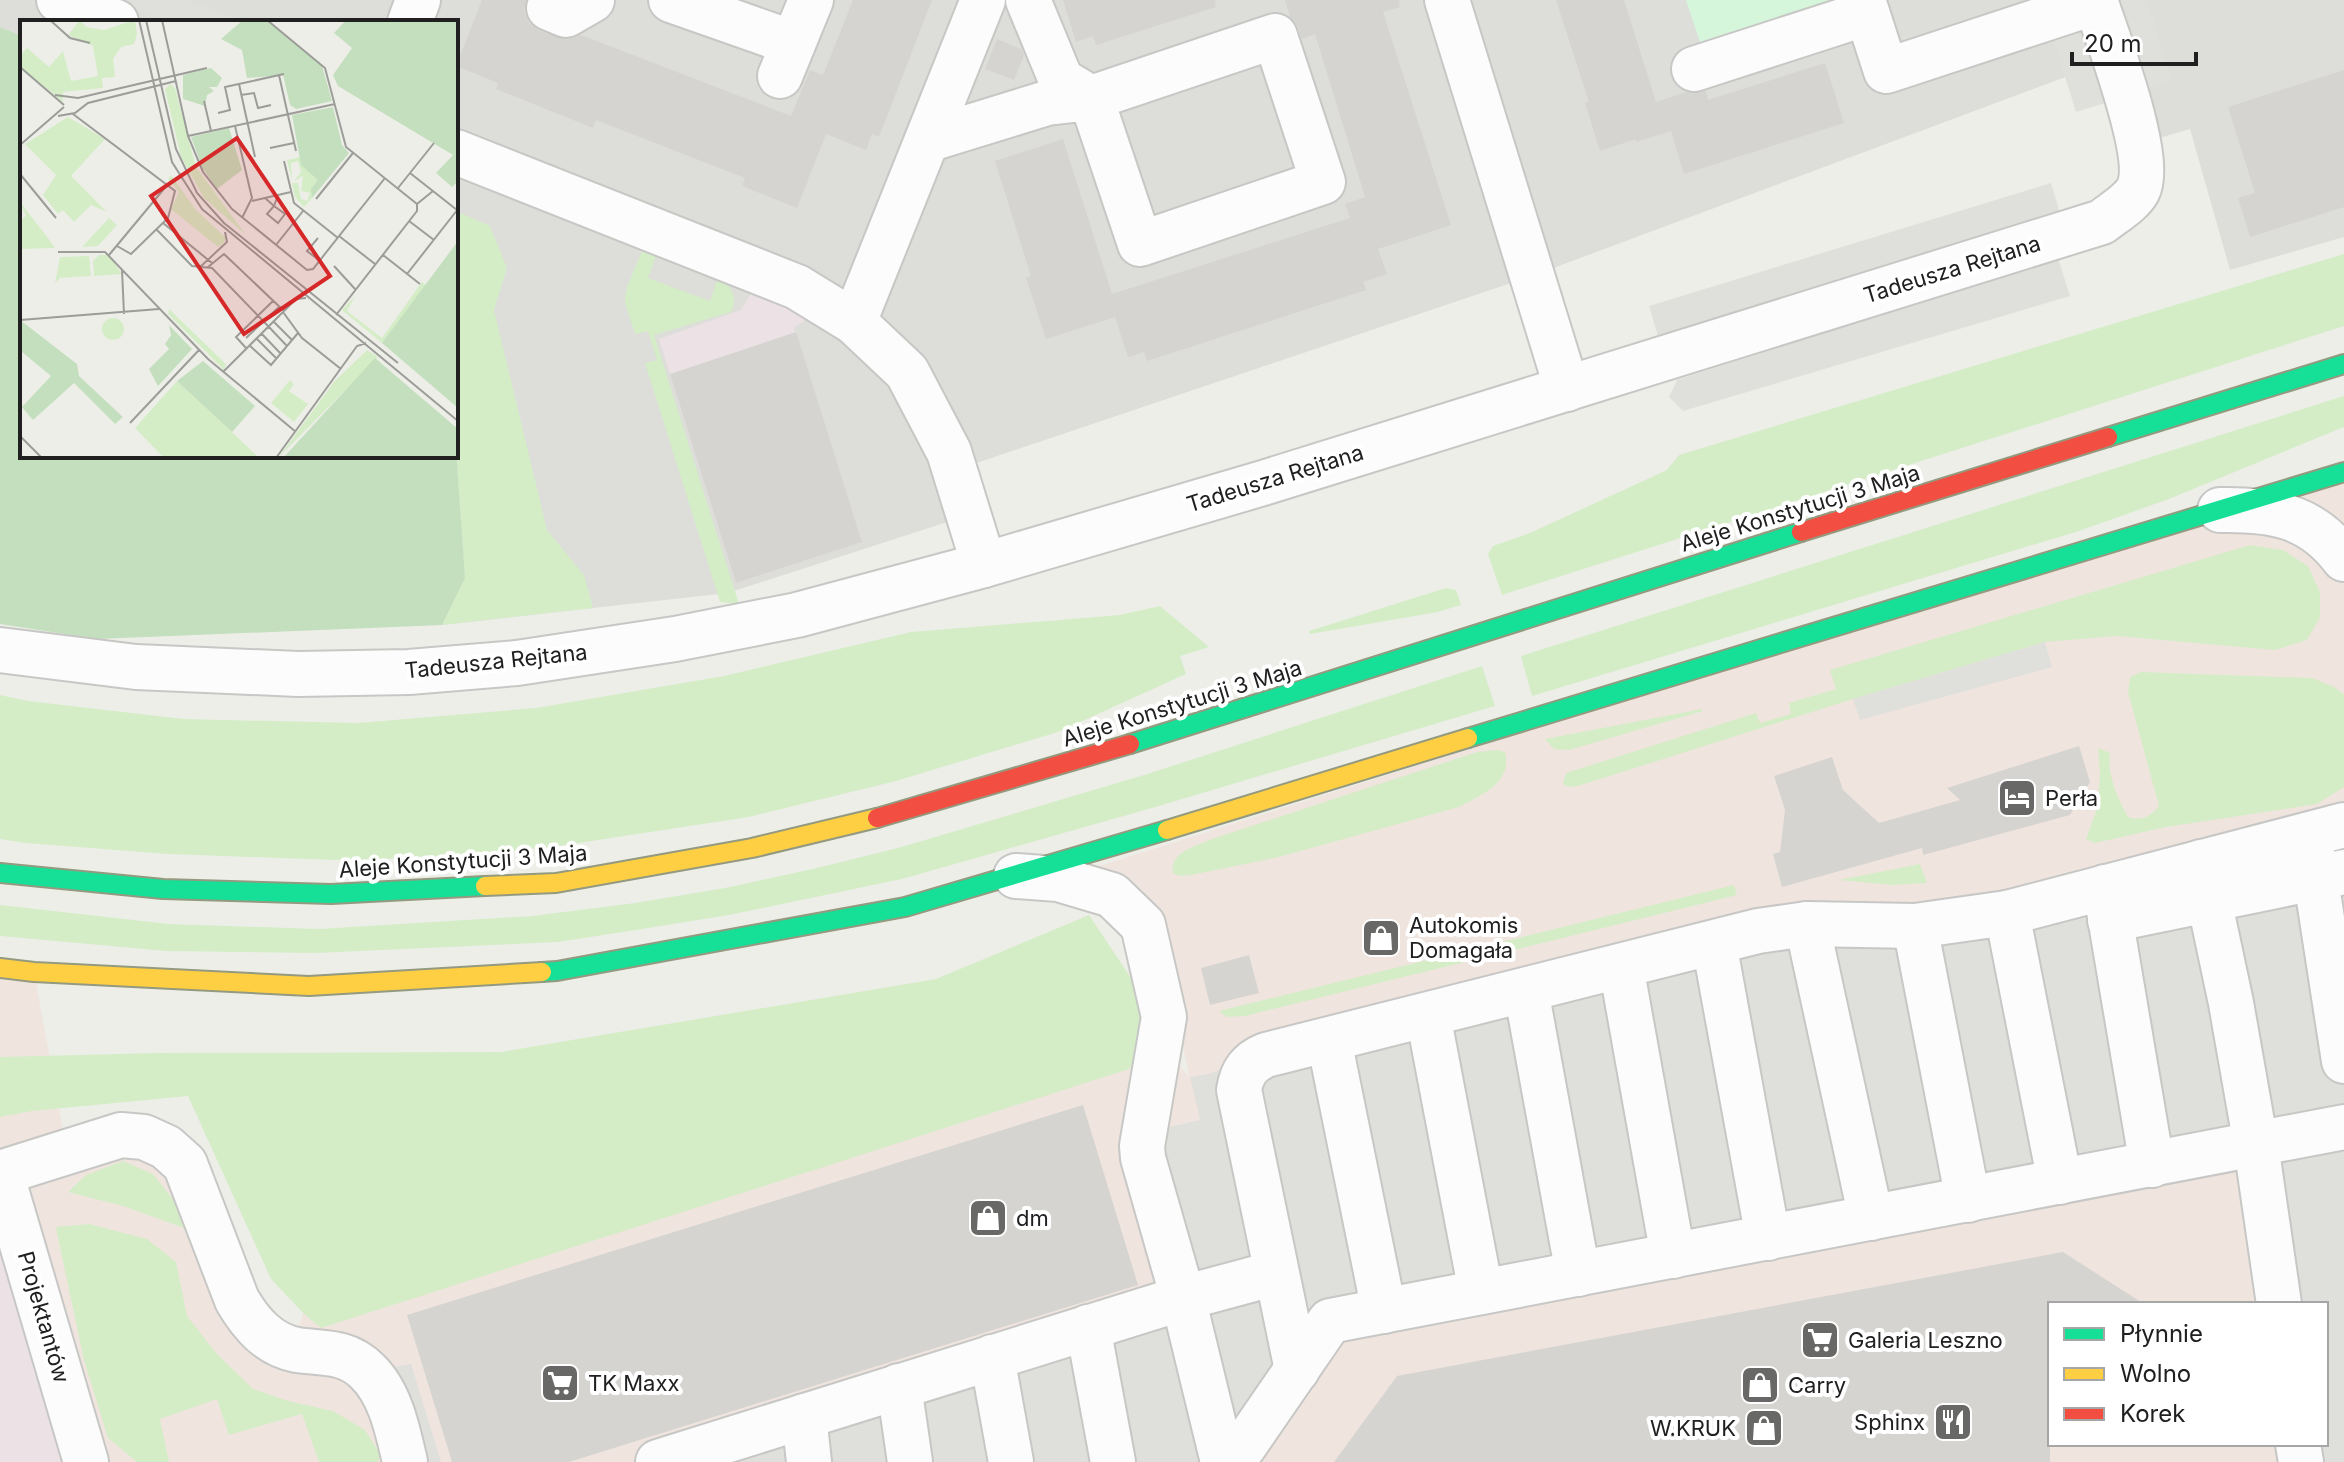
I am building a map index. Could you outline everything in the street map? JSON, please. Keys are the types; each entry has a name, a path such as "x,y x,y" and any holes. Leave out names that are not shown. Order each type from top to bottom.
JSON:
{"main road":[{"name":"Aleje Konstytucji 3 Maja","path":"0,873 163,889 331,894 556,883 752,848 900,813 1117,748 2344,364"},
{"path":"0,968 309,986 557,971 905,907 1016,876 2344,472"}],"street":[{"path":"59,0 111,20"},
{"path":"411,20 418,0"},
{"path":"549,8 566,15 592,0"},
{"path":"671,0 786,59 811,0"},
{"path":"854,322 983,0"},
{"path":"927,140 1047,103 1091,98 1275,36 1323,182 1140,244 1091,98 1061,80 1028,0"},
{"path":"1447,0 1567,389"},
{"path":"1694,69 1865,6 1886,71 2096,1"},
{"name":"Tadeusza Rejtana","path":"0,650 136,667 298,674 409,672 501,664 675,639 797,615 984,565 1567,389 2102,222 2125,205 2138,190 2142,170 2139,144 2096,1"},
{"path":"458,153 797,287 854,322 907,372 949,452 984,565"},
{"path":"2217,510 2253,510 2301,521 2331,542 2344,559"},
{"path":"2205,881 2326,830 2344,1061"},
{"path":"1297,1370 1240,1095 1241,1078 1255,1060 1758,931 1807,924 1915,926 2107,903 2205,881 2329,875"},
{"path":"1016,876 1058,879 1112,895 1143,925 1164,1017 1142,1146 1143,1158 1183,1298 1223,1462"},
{"path":"2205,881 2256,1145 2279,1302"},
{"path":"2107,903 2152,1165"},
{"path":"2007,913 2060,1182"},
{"path":"1807,924 1871,1218"},
{"path":"1915,926 1968,1200"},
{"path":"1714,943 1768,1238"},
{"path":"1621,966 1673,1256"},
{"path":"1526,990 1578,1274"},
{"path":"1428,1015 1481,1292"},
{"path":"1329,1040 1384,1311"},
{"path":"1230,1462 1330,1321 2344,1127"},
{"path":"0,1173 121,1135 144,1137 166,1147 185,1164 237,1300 247,1318 278,1344 297,1350 332,1352 367,1371 392,1413 405,1462"},
{"name":"Projektantów","path":"0,1173 86,1462"},
{"path":"658,1462 711,1454 804,1416 1183,1298 1276,1273"},
{"path":"1088,1327 1113,1462"},
{"path":"992,1357 1011,1462"},
{"path":"899,1386 910,1462"},
{"path":"804,1416 809,1462"}],"shaded area":[{"path":"0,0 2344,0 2344,237 2230,270 2190,129 2139,144 2114,59 1532,276 956,470 969,515 728,593 442,625 465,578 457,458 458,20 20,20 20,35 0,27"},
{"path":"113,0 186,0 238,20 165,20"},
{"path":"2118,0 2147,0 2172,80 2146,89"},
{"path":"2082,28 2105,103 2076,112 2053,38"},
{"path":"2051,183 2060,213 1658,336 1649,306"},
{"path":"2058,258 2070,296 1683,411 1669,397 1677,380"},
{"path":"754,288 811,315 794,328 862,542 736,583 659,339 741,310"},
{"path":"2344,473 2344,1462 86,1462 0,1173 0,968 34,972 67,1151 166,1147 226,1325 255,1352 287,1365 303,1313 1150,1038 1189,1076 1175,976 1058,879"},
{"path":"2045,642 2052,667 1860,720 1853,699"},
{"path":"2344,885 2344,1462 2301,1462 2298,1446 2328,1446 2328,1302 2279,1302 2256,1146 1330,1321 1230,1462 657,1462 1163,1303 1119,1139 1200,1120 1190,1077 1621,966"},
{"path":"0,1215 86,1462 0,1462"},
{"path":"411,1364 441,1462 405,1462 367,1371"}],"green space":[{"path":"1686,0 1836,0 1701,45"},
{"path":"0,27 20,35 20,458 457,458 465,578 442,625 97,639 0,624"},
{"path":"458,212 490,226 507,268 494,310 547,530 584,575 593,608 442,625 465,578 457,458"},
{"path":"644,246 658,251 648,278 710,301 719,275 734,296 731,312 654,335 739,604 720,602 645,363 657,360 648,331 635,334 625,303 627,287"},
{"path":"2344,254 2344,326 1502,595 1488,554 1493,546 1530,533 1667,470 1679,455"},
{"path":"2344,396 2344,427 2169,499 2079,531 1532,696 1521,656"},
{"path":"2250,545 2283,550 2308,566 2320,592 2320,617 2307,640 2275,650 2117,636 2045,642 1578,786 1563,784 1566,773 1756,713 1760,723 1791,714 1789,703 1836,689 1830,670"},
{"path":"1446,588 1456,590 1461,605 1438,612 1310,634 1309,631"},
{"path":"1160,606 1209,647 1180,656 1186,674 1058,732 896,781 749,817 552,847 446,857 334,860 168,854 0,839 0,695 184,719 358,723 536,708 724,676 911,632 1120,615"},
{"path":"1482,666 1495,706 902,879 729,915 558,942 316,953 166,951 0,936 0,905 169,924 319,929 532,916 725,888 898,848 1144,775"},
{"path":"2141,672 2312,678 2332,686 2344,694 2344,787 2317,804 2166,827 2095,843 2086,839 2098,806 2098,748 2110,753 2111,778 2128,817 2145,817 2159,806 2128,692 2130,677"},
{"path":"1702,709 1569,750 1554,749 1545,739"},
{"path":"1477,752 1505,752 1506,763 1500,780 1459,807 1279,857 1191,875 1173,873 1179,855 1212,839"},
{"path":"1920,864 1927,883 1892,885 1839,880"},
{"path":"1734,885 1737,895 1245,1016 1227,1017 1219,1011"},
{"path":"1089,915 1131,978 1150,1038 1129,1069 321,1328 271,1279 188,1096 32,1111 0,1117 0,1057 156,1053 501,1052 936,979"},
{"path":"123,1161 153,1174 178,1206 184,1228 123,1206 68,1192 86,1175"},
{"path":"89,1224 147,1239 176,1262 187,1316 216,1353 253,1389 333,1411 365,1430 380,1454 378,1462 319,1462 302,1414 229,1435 217,1399 160,1419 169,1462 137,1462 108,1438 84,1360 59,1243 56,1227"}],"building":[{"path":"482,0 526,0 524,12 529,23 539,31 567,40 581,35 791,116 810,70 823,75 853,0 932,0 879,137 872,134 866,150 826,134 797,208 742,186 745,178 596,120 593,128 496,89 498,83 458,67"},
{"path":"1063,0 1215,0 1216,7 1096,45 1093,36 1076,42"},
{"path":"1285,0 1399,0 1400,7 1383,12 1451,225 1378,249 1387,274 1363,282 1366,290 1147,361 1144,352 1128,357 1115,317 1046,339 1026,278 1031,276 995,161 1063,139 1112,294 1350,218 1345,204 1365,197 1315,34 1302,39"},
{"path":"1556,0 1624,0 1656,102 1686,92 1706,91 1708,100 1825,63 1844,123 1684,174 1671,131 1600,151 1585,103 1589,102"},
{"path":"997,39 1021,49 1024,55 1014,80 985,69"},
{"path":"2344,70 2344,207 2250,237 2238,198 2255,193 2228,107"},
{"path":"796,332 862,542 736,583 670,374"},
{"path":"2079,746 2090,782 2070,815 1923,855 1922,848 1782,887 1773,854 1780,852 1785,810 1774,776 1832,757 1843,790 1879,823 1960,800 1947,788"},
{"path":"1249,955 1259,993 1210,1005 1201,968"},
{"path":"1083,1105 1138,1285 569,1462 452,1462 407,1315"},
{"name":"Galeria Leszno","path":"2063,1252 2141,1302 2048,1302 2050,1462 1334,1462 1397,1376"}],"traffic: fast":[{"path":"2108,437 2344,364"},
{"path":"1468,738 2344,472"},
{"path":"1130,744 1801,532"},
{"path":"542,972 905,907 1167,830"},
{"path":"0,873 163,889 331,894 485,886"}],"traffic: slow":[{"path":"1167,830 1468,738"},
{"path":"485,886 556,883 752,848 877,818"},
{"path":"0,968 309,986 542,972"}],"traffic: jam":[{"path":"1801,532 2108,437"},
{"path":"877,818 1130,744"}],"place":[{"name":"Perła","path":"2017,798"},
{"name":"Autokomis Domagała","path":"1381,938"},
{"name":"dm","path":"988,1218"},
{"name":"Galeria Leszno","path":"1820,1340"},
{"name":"TK Maxx","path":"560,1383"},
{"name":"Carry","path":"1760,1385"},
{"name":"Sphinx","path":"1953,1422"},
{"name":"W.KRUK","path":"1764,1428"}]}
